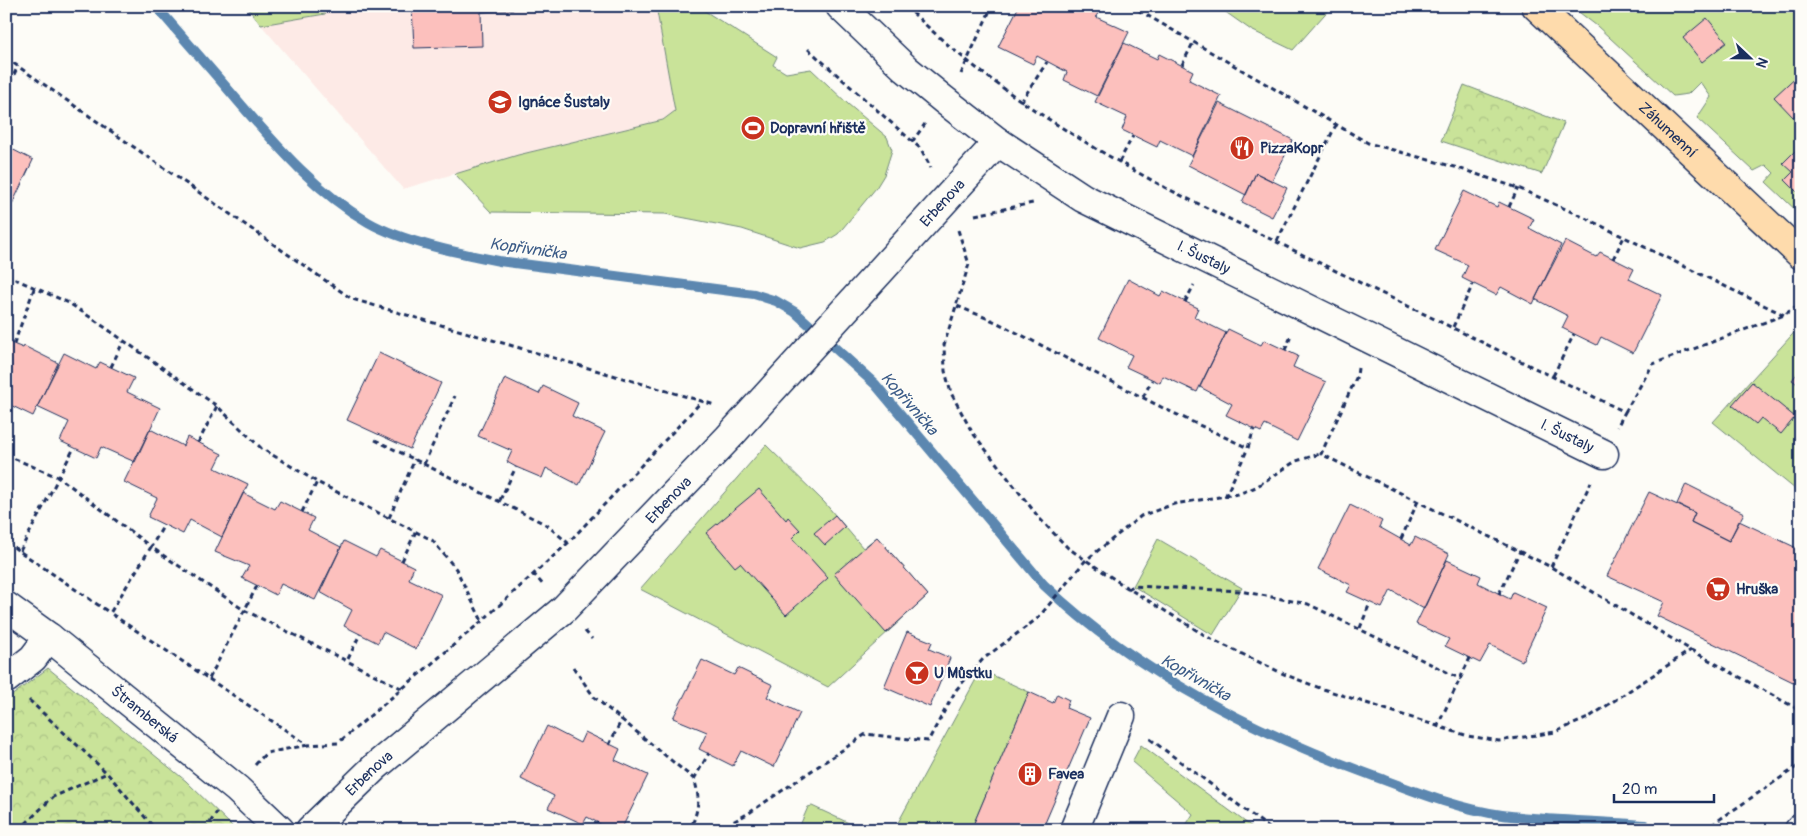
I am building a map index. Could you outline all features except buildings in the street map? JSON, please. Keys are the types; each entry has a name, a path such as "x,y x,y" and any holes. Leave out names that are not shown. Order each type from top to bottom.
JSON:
{"main road":[{"name":"Záhumenní","path":"1536,6 1801,255"}],"street":[{"name":"I. Šustaly","path":"840,6 906,69 998,142 1083,198 1604,454"},
{"name":"Erbenova","path":"310,830 376,766 564,609 635,537 998,142"},
{"name":"Štramberská","path":"6,606 49,637 237,789 280,830"},
{"path":"7,679 33,658 49,637"},
{"path":"1074,830 1121,716"}],"path":[{"path":"906,6 968,62 1021,102 1119,162 1625,412"},
{"path":"968,62 992,6"},
{"path":"1131,6 1368,143 1458,168 1518,188 1784,315"},
{"path":"1182,65 1193,43"},
{"path":"808,49 921,149 931,165"},
{"path":"6,58 352,299 720,406"},
{"path":"1021,102 1048,62"},
{"path":"6,91 18,66"},
{"path":"912,142 927,120"},
{"path":"1277,241 1336,125"},
{"path":"1119,162 1133,136"},
{"path":"1509,207 1518,188"},
{"path":"1613,259 1624,237"},
{"path":"964,244 969,264 944,345 945,371 951,393 972,432 1024,499 1068,548 1128,589 1211,639 1286,676 1437,727 1468,736 1499,741 1555,732 1588,718 1691,650"},
{"path":"6,274 69,303 217,406 261,448 317,482 432,540 456,569 482,621"},
{"path":"1453,326 1473,284"},
{"path":"1185,302 1194,285"},
{"path":"14,344 35,286"},
{"path":"1551,567 1625,412 1653,364 1784,315 1801,303"},
{"path":"957,306 996,322 1248,448"},
{"path":"1285,350 1294,332"},
{"path":"1553,376 1574,334"},
{"path":"111,367 123,342"},
{"path":"1320,454 1358,376 1358,368"},
{"path":"1143,397 1152,380"},
{"path":"424,464 455,396"},
{"path":"255,765 266,753 308,745 338,743 482,621 568,543 702,402"},
{"path":"198,443 217,406"},
{"path":"1224,497 1248,448 1254,429"},
{"path":"375,440 500,500 547,525 568,543"},
{"path":"20,551 60,478 74,448"},
{"path":"718,830 749,813 866,734 928,741 956,690 982,660 1038,618 1085,561 1141,516 1174,504 1224,497 1256,486 1296,461 1320,454 1551,567 1691,650 1801,710"},
{"path":"6,455 60,478 151,548 244,610 403,689"},
{"path":"389,518 415,459"},
{"path":"500,500 516,466"},
{"path":"302,512 317,482"},
{"path":"1401,539 1418,501"},
{"path":"110,612 164,525"},
{"path":"402,561 416,532"},
{"path":"6,542 308,745"},
{"path":"1499,594 1520,551"},
{"path":"208,679 257,586"},
{"path":"1128,589 1134,586 1240,591 1308,604 1461,679"},
{"path":"1360,628 1370,603"},
{"path":"348,660 360,634"},
{"path":"1437,727 1470,658"},
{"path":"572,667 594,697 694,779 699,792 699,808 690,830"},
{"path":"7,679 107,773 156,830"},
{"path":"609,745 622,720"},
{"path":"1150,739 1272,830"},
{"path":"694,779 709,753"},
{"path":"1704,830 1801,764"},
{"path":"19,830 53,797 107,773"},
{"path":"205,830 218,812"}],"shaded area":[{"name":"Ignáce Šustaly","path":"329,6 656,6 675,111 663,120 518,155 403,189 261,25 325,14"}],"green space":[{"path":"246,6 329,6 325,14 261,25"},
{"name":"Dopravní hřiště","path":"656,6 697,6 777,57 773,65 786,73 811,69 887,137 892,150 884,175 876,188 838,234 825,242 800,248 742,229 665,214 491,212 455,174 518,155 663,120 675,111"},
{"path":"1217,6 1332,6 1293,50 1251,30"},
{"path":"1571,6 1801,6 1801,215 1766,182 1774,173 1766,165 1754,171 1697,118 1711,97 1700,82 1688,94 1673,96 1597,26"},
{"path":"1464,85 1564,123 1542,174 1441,141"},
{"path":"1801,325 1801,494 1713,422"},
{"path":"766,445 824,502 863,548 877,537 928,595 828,687 640,589"},
{"path":"1158,539 1242,588 1213,635 1133,586"},
{"path":"48,668 186,781 236,830 6,830 6,700"},
{"path":"981,670 1029,692 971,830 894,830"},
{"path":"1141,745 1256,830 1183,830 1193,814 1132,762"},
{"path":"812,806 864,830 798,830 808,807"}],"waterway":[{"name":"Kopřivnička","path":"156,6 267,135 298,167 331,197 368,222 382,229 432,246 499,261 754,294 776,301 795,312 875,384 1044,585 1119,647 1202,699 1289,742 1334,761 1455,805 1520,817 1645,825"}],"place":[{"name":"Ignáce Šustaly","path":"500,102"},
{"name":"Dopravní hřiště","path":"753,128"},
{"name":"PizzaKopr","path":"1242,148"},
{"name":"Hruška","path":"1718,589"},
{"name":"U Můstku","path":"917,673"},
{"name":"Favea","path":"1030,774"}]}
